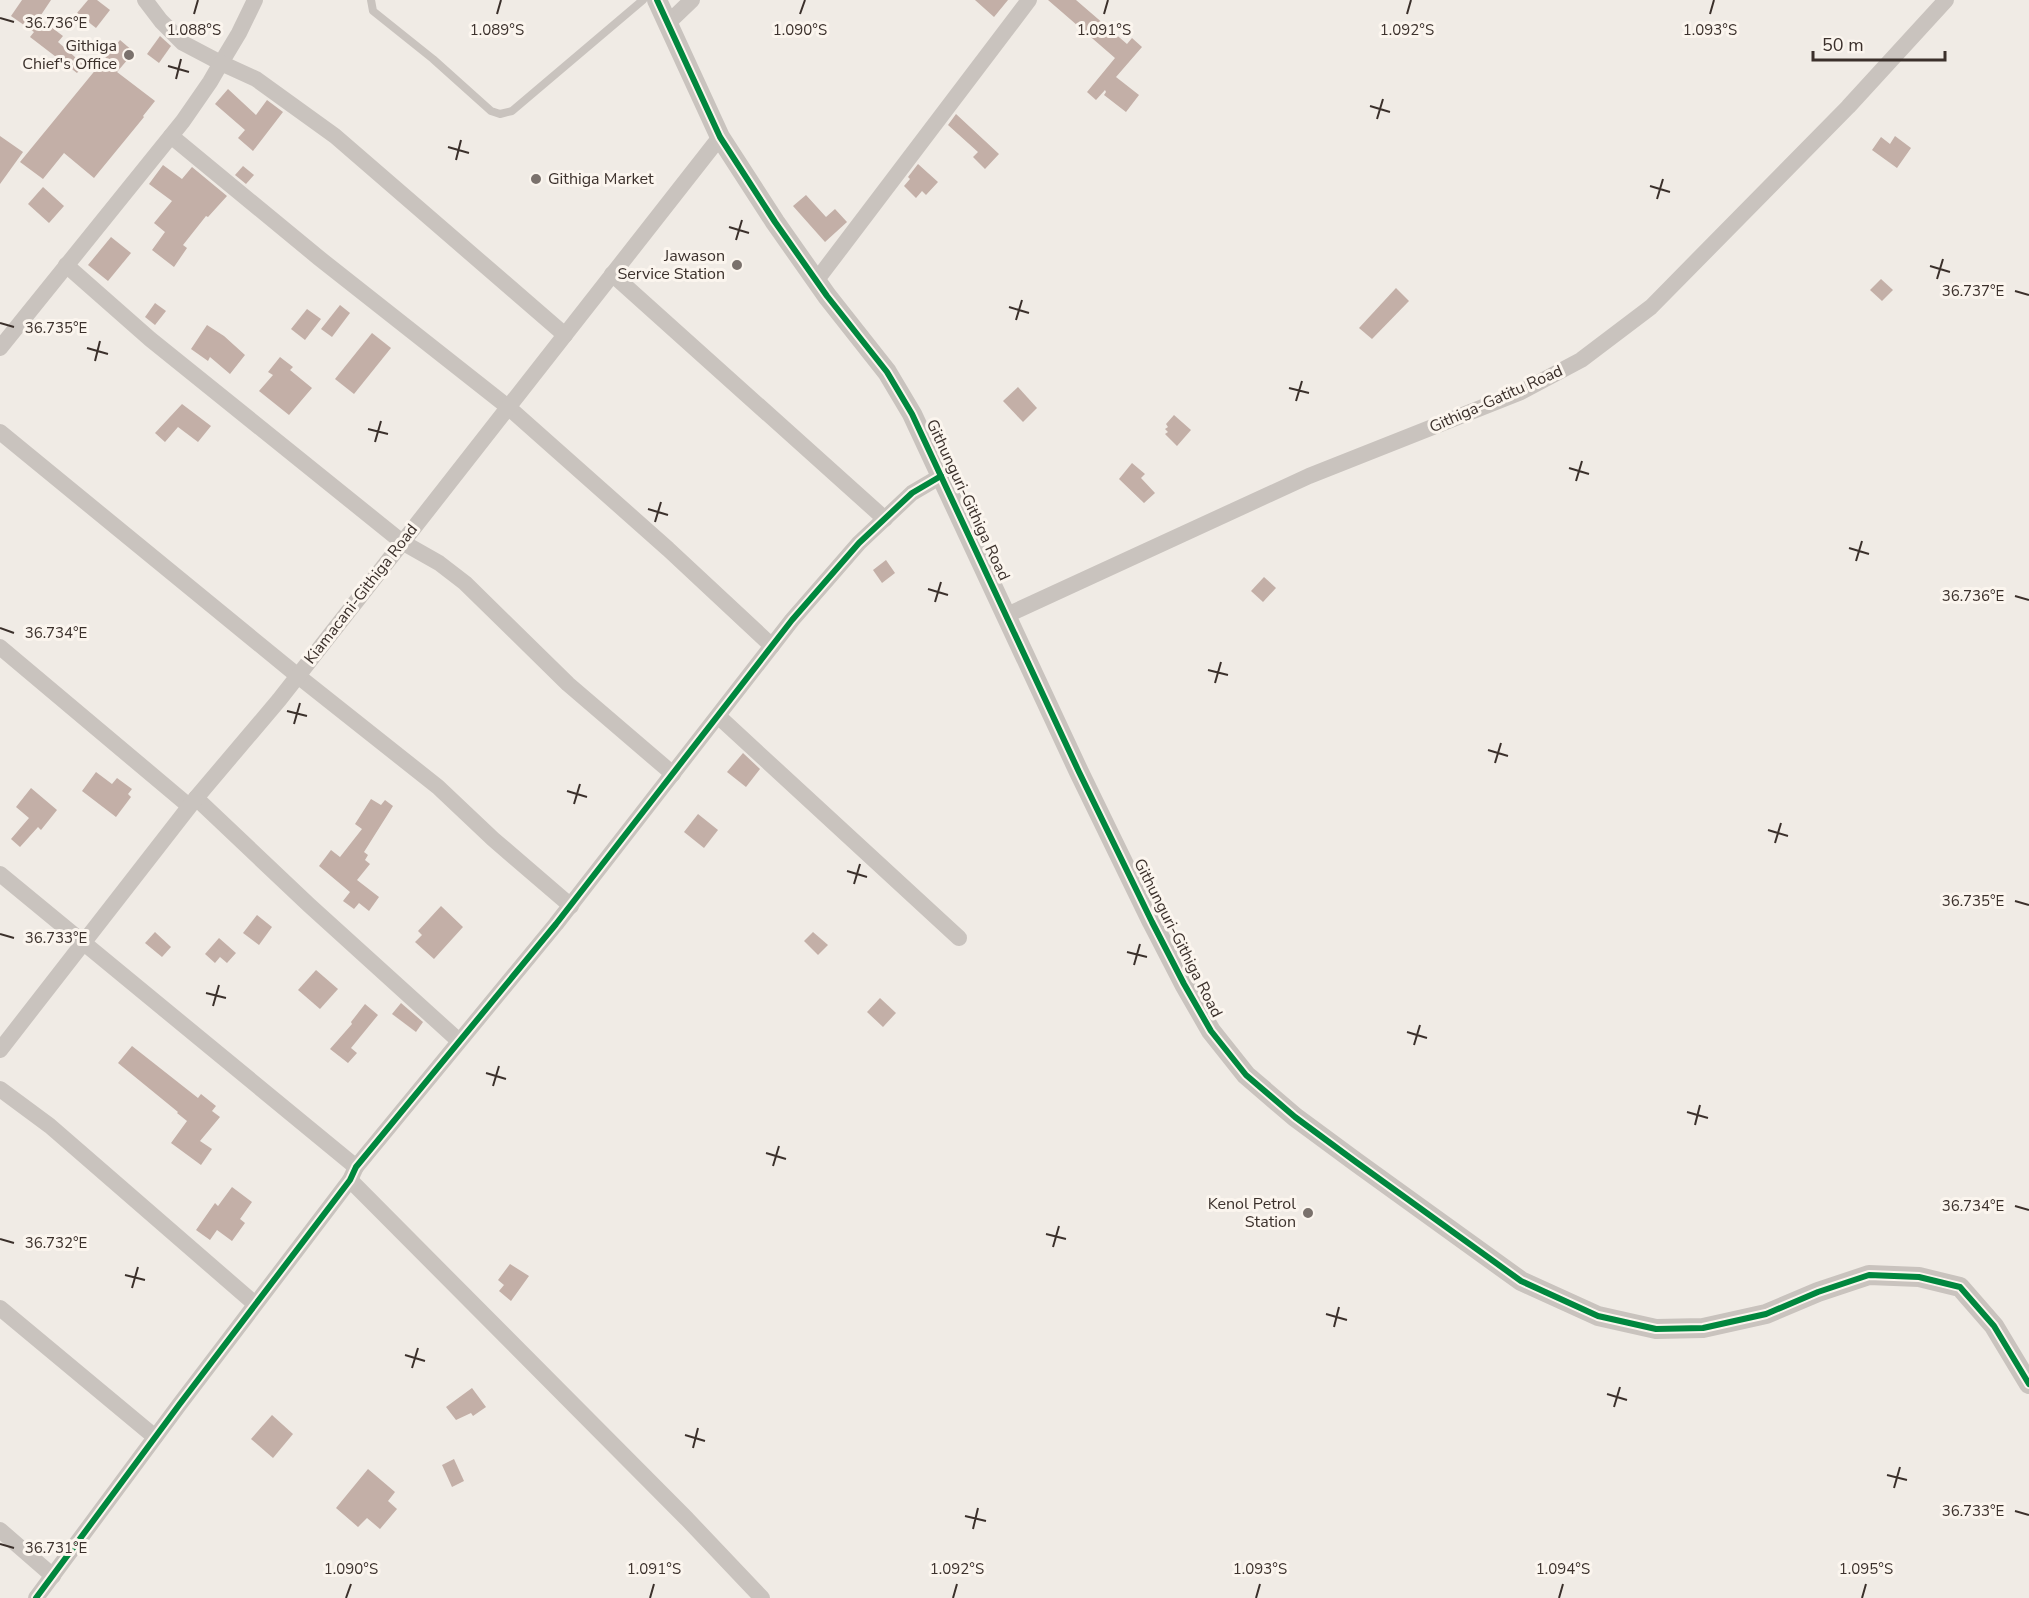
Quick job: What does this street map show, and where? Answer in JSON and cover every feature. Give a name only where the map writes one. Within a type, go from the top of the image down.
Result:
[{"type":"street","points":[[145,0],[161,21],[183,43],[256,79],[335,136],[565,335]]},
{"type":"street","points":[[0,348],[171,136],[210,82],[239,33],[255,0]]},
{"type":"street","name":"Githunguri-Githiga Road","points":[[657,0],[720,137],[816,281],[887,372],[912,414],[1084,783],[1179,974],[1211,1031],[1246,1075],[1295,1117],[1521,1281],[1598,1316],[1656,1329],[1703,1328],[1766,1314],[1818,1292],[1869,1275],[1919,1276],[1960,1287],[1994,1326],[2029,1384]]},
{"type":"street","points":[[668,24],[692,0]]},
{"type":"street","points":[[816,281],[1029,0]]},
{"type":"street","name":"Githiga-Gatitu Road","points":[[1007,615],[1309,476],[1521,392],[1581,360],[1651,307],[1848,107],[1946,0]]},
{"type":"street","points":[[171,136],[319,258],[508,407],[668,549],[772,646]]},
{"type":"street","name":"Kiamacani-Githiga Road","points":[[0,1050],[193,802],[298,676],[720,137]]},
{"type":"street","points":[[66,265],[150,339],[402,542],[439,563],[465,583],[568,684],[673,774]]},
{"type":"street","points":[[612,274],[885,519]]},
{"type":"street","points":[[0,432],[298,676],[438,787],[493,839],[571,906]]},
{"type":"street","points":[[36,1598],[353,1174],[571,906],[792,620],[859,543],[912,493],[941,476]]},
{"type":"street","points":[[0,647],[193,802],[459,1041]]},
{"type":"street","points":[[718,716],[959,938]]},
{"type":"street","points":[[0,874],[84,942],[353,1174],[762,1598]]},
{"type":"street","points":[[0,1089],[50,1126],[255,1304]]},
{"type":"street","points":[[0,1308],[155,1437]]},
{"type":"street","points":[[0,1530],[53,1576]]},
{"type":"lane","points":[[371,0],[373,11],[433,59],[491,111],[500,114],[512,111],[643,0]]},
{"type":"building","points":[[22,0],[51,0],[39,18],[63,36],[58,42],[84,65],[77,73],[30,37],[34,32],[11,16]]},
{"type":"building","points":[[88,0],[97,0],[110,10],[96,28],[77,13]]},
{"type":"building","points":[[975,0],[1008,0],[994,17]]},
{"type":"building","points":[[1048,0],[1076,0],[1127,44],[1132,38],[1142,47],[1116,77],[1139,95],[1126,112],[1104,95],[1105,90],[1096,100],[1087,92],[1115,58]]},
{"type":"building","points":[[160,36],[171,46],[159,63],[147,54]]},
{"type":"building","points":[[120,40],[134,52],[117,72],[155,101],[94,178],[64,153],[43,179],[20,162]]},
{"type":"building","points":[[228,89],[256,115],[267,100],[283,112],[253,151],[238,138],[245,130],[215,104]]},
{"type":"building","points":[[956,114],[999,154],[985,169],[973,157],[978,152],[948,125]]},
{"type":"building","points":[[0,136],[23,152],[0,184]]},
{"type":"building","points":[[1895,136],[1911,148],[1897,168],[1872,150],[1881,137],[1890,144]]},
{"type":"building","points":[[918,164],[938,182],[926,195],[922,191],[916,198],[904,186]]},
{"type":"building","points":[[163,165],[182,179],[192,167],[227,196],[208,217],[206,216],[183,245],[187,248],[174,267],[152,250],[165,232],[154,223],[172,201],[149,184]]},
{"type":"building","points":[[243,166],[254,175],[246,184],[235,175]]},
{"type":"building","points":[[43,187],[64,206],[49,223],[28,204]]},
{"type":"building","points":[[806,195],[826,217],[835,209],[847,222],[825,242],[793,206]]},
{"type":"building","points":[[111,237],[131,253],[108,281],[88,265]]},
{"type":"building","points":[[1881,279],[1893,290],[1882,301],[1870,290]]},
{"type":"building","points":[[1396,288],[1409,301],[1372,339],[1359,328]]},
{"type":"building","points":[[155,303],[166,311],[155,325],[145,317]]},
{"type":"building","points":[[340,305],[350,313],[332,337],[321,329]]},
{"type":"building","points":[[307,309],[321,319],[305,340],[291,329]]},
{"type":"building","points":[[207,325],[224,336],[245,355],[230,374],[210,357],[208,361],[191,349]]},
{"type":"building","points":[[372,333],[391,348],[354,394],[335,379]]},
{"type":"building","points":[[280,357],[293,367],[290,370],[312,388],[289,415],[259,391],[273,375],[268,372]]},
{"type":"building","points":[[1018,387],[1037,408],[1023,422],[1003,401]]},
{"type":"building","points":[[182,404],[211,426],[198,442],[178,427],[165,442],[155,433]]},
{"type":"building","points":[[1174,415],[1191,430],[1177,446],[1165,434],[1168,432],[1165,429],[1168,427],[1166,424]]},
{"type":"building","points":[[1132,463],[1145,474],[1141,478],[1155,493],[1144,503],[1119,479]]},
{"type":"building","points":[[886,560],[895,573],[882,583],[873,570]]},
{"type":"building","points":[[1264,577],[1276,588],[1263,602],[1251,591]]},
{"type":"building","points":[[743,753],[760,769],[746,787],[727,772]]},
{"type":"building","points":[[96,772],[112,784],[117,778],[132,789],[128,794],[131,797],[116,817],[82,791]]},
{"type":"building","points":[[31,788],[57,810],[41,830],[38,827],[20,847],[11,839],[29,818],[16,807]]},
{"type":"building","points":[[371,799],[381,805],[385,800],[393,806],[364,852],[368,855],[365,860],[370,864],[357,880],[379,897],[369,911],[359,903],[354,909],[343,901],[350,892],[319,866],[331,850],[340,857],[362,829],[355,824]]},
{"type":"building","points":[[698,814],[718,830],[704,848],[684,832]]},
{"type":"building","points":[[441,906],[463,927],[434,959],[415,942],[422,935],[418,931]]},
{"type":"building","points":[[257,915],[272,927],[259,945],[243,933]]},
{"type":"building","points":[[155,932],[171,947],[162,957],[145,943]]},
{"type":"building","points":[[813,932],[828,945],[818,955],[804,941]]},
{"type":"building","points":[[219,938],[236,953],[227,963],[220,957],[215,963],[205,954]]},
{"type":"building","points":[[316,970],[338,989],[320,1009],[298,990]]},
{"type":"building","points":[[880,998],[896,1013],[883,1027],[867,1012]]},
{"type":"building","points":[[401,1003],[423,1022],[416,1032],[392,1014]]},
{"type":"building","points":[[365,1004],[378,1015],[351,1048],[357,1053],[348,1063],[330,1049],[352,1024],[351,1022]]},
{"type":"building","points":[[132,1046],[198,1098],[201,1094],[216,1106],[212,1111],[220,1117],[200,1141],[212,1149],[201,1165],[171,1143],[187,1121],[118,1063]]},
{"type":"building","points":[[232,1187],[252,1202],[240,1219],[245,1223],[232,1241],[217,1230],[210,1240],[196,1230],[215,1203],[218,1206]]},
{"type":"building","points":[[510,1264],[529,1276],[511,1301],[499,1291],[504,1285],[498,1280]]},
{"type":"building","points":[[472,1388],[486,1407],[473,1416],[471,1413],[456,1420],[446,1407]]},
{"type":"building","points":[[272,1415],[293,1434],[273,1458],[251,1439]]},
{"type":"building","points":[[454,1459],[464,1481],[452,1487],[442,1465]]},
{"type":"building","points":[[368,1469],[395,1492],[388,1501],[397,1509],[380,1529],[367,1518],[358,1527],[336,1508]]},
{"type":"cycle path","points":[[657,0],[720,137],[775,222],[827,296],[887,372],[912,414],[1079,772],[1152,922],[1211,1031],[1246,1075],[1295,1117],[1521,1281],[1598,1316],[1656,1329],[1703,1328],[1766,1314],[1818,1292],[1869,1275],[1919,1277],[1960,1287],[1994,1326],[2029,1384]]},
{"type":"cycle path","points":[[36,1598],[350,1180],[356,1167],[556,924],[792,620],[859,543],[912,493],[941,476]]},
{"type":"place","name":"Githiga Chief's Office","points":[[129,55]]},
{"type":"place","name":"Githiga Market","points":[[536,179]]},
{"type":"place","name":"Jawason Service Station","points":[[737,265]]},
{"type":"place","name":"Kenol Petrol Station","points":[[1308,1213]]}]
